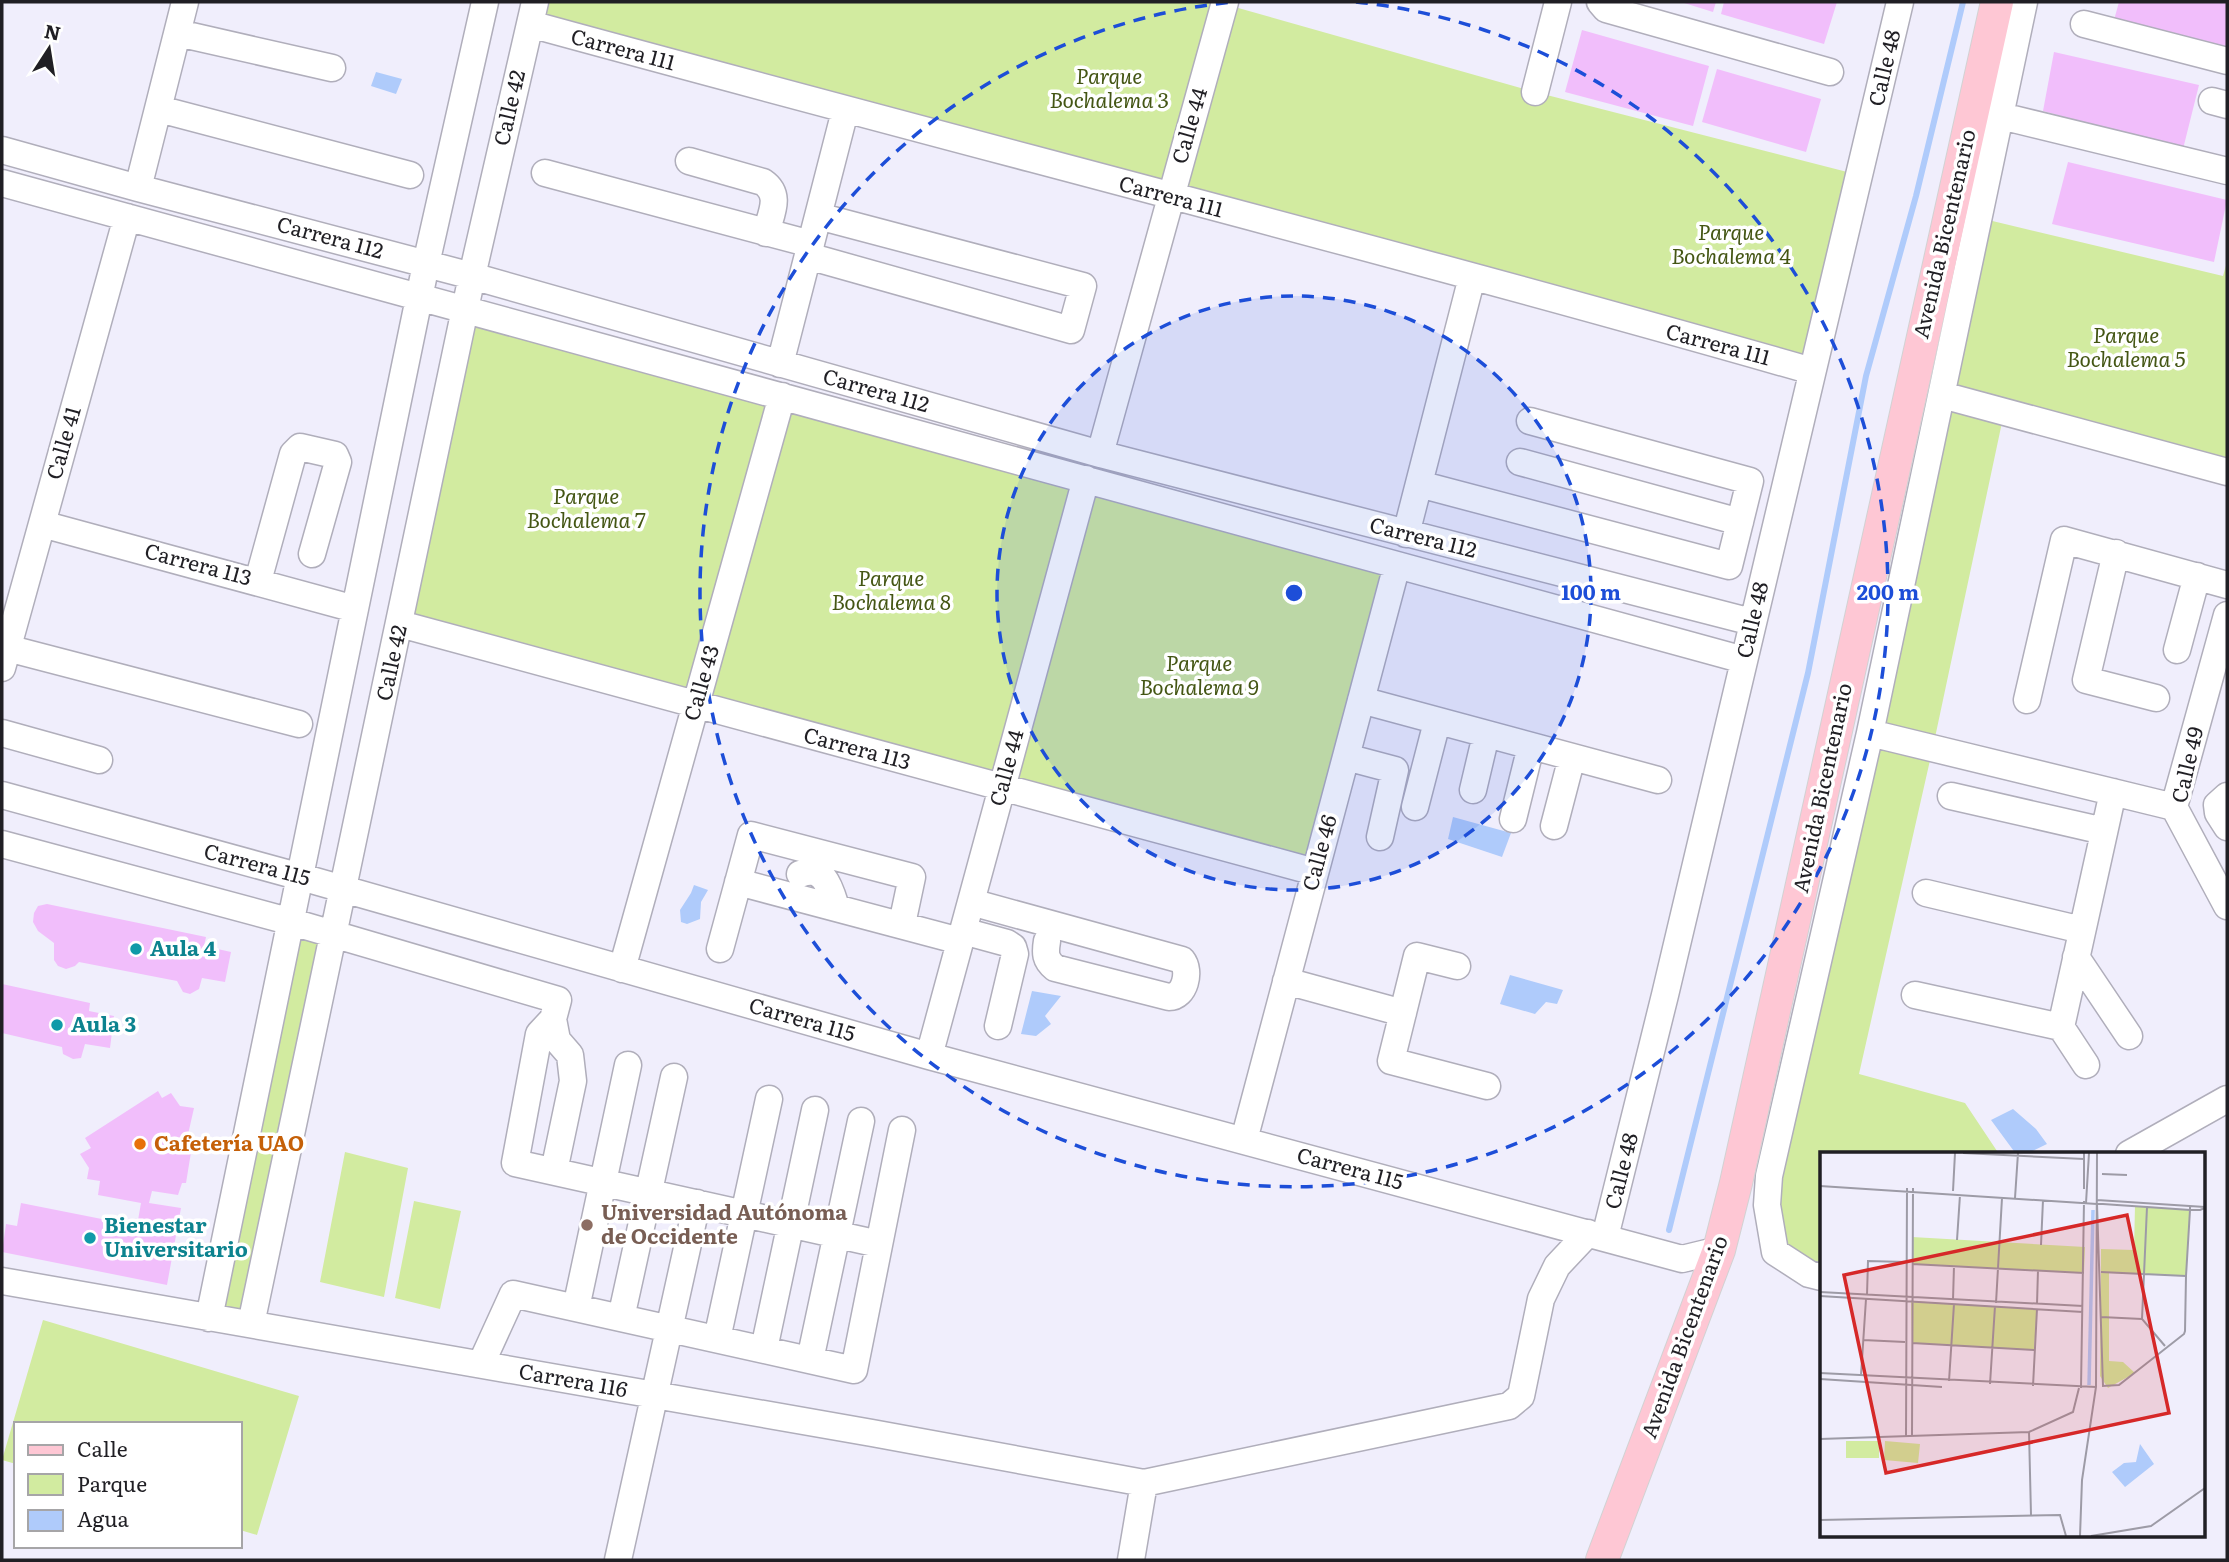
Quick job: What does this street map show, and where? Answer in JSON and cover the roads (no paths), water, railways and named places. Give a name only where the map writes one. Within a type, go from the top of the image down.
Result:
[{"type":"main road","name":"Avenida Bicentenario","points":[[1602,1560],[1719,1250],[1736,1183],[1997,2]]},
{"type":"street","points":[[138,188],[186,2]]},
{"type":"street","name":"Calle 44","points":[[1100,454],[1225,2]]},
{"type":"street","points":[[1535,92],[1558,2]]},
{"type":"street","points":[[1600,2],[1606,9],[1830,72]]},
{"type":"street","name":"Calle 48","points":[[1597,1235],[1744,660],[1900,2]]},
{"type":"street","points":[[1820,1277],[1809,1274],[1775,1252],[1767,1205],[1769,1176],[1870,733],[2020,32],[2024,2]]},
{"type":"street","points":[[2020,32],[2036,2]]},
{"type":"street","points":[[209,1318],[481,3]]},
{"type":"street","name":"Carrera 111","points":[[532,13],[845,111],[1472,277],[1812,371]]},
{"type":"street","name":"Calle 42","points":[[251,1324],[472,276],[532,13]]},
{"type":"street","points":[[2084,24],[2227,61]]},
{"type":"street","points":[[178,33],[332,68]]},
{"type":"street","points":[[159,109],[411,175]]},
{"type":"street","points":[[780,364],[845,111]]},
{"type":"street","points":[[2001,116],[2227,171]]},
{"type":"street","name":"Carrera 112","points":[[2,150],[472,276],[1100,454],[1752,622]]},
{"type":"street","points":[[689,161],[763,182],[772,188],[775,197],[766,233]]},
{"type":"street","points":[[545,173],[766,233],[906,284],[1071,330],[1083,286],[818,216]]},
{"type":"street","name":"Carrera 112","points":[[2,183],[1744,660]]},
{"type":"street","name":"Calle 41","points":[[5,658],[127,217]]},
{"type":"street","points":[[906,284],[916,242]]},
{"type":"street","points":[[1406,534],[1472,277]]},
{"type":"street","points":[[1942,395],[2227,472]]},
{"type":"street","name":"Calle 43","points":[[622,969],[782,396]]},
{"type":"street","points":[[1419,484],[1730,566],[1750,481],[1530,421]]},
{"type":"street","points":[[258,581],[293,454],[300,447],[335,455],[338,462],[312,555]]},
{"type":"street","points":[[1520,462],[1740,522]]},
{"type":"street","name":"Calle 44","points":[[929,1056],[1086,479]]},
{"type":"street","name":"Carrera 113","points":[[41,524],[355,608]]},
{"type":"street","points":[[2026,699],[2064,540],[2227,584]]},
{"type":"street","points":[[2116,553],[2086,680],[2156,698]]},
{"type":"street","name":"Calle 46","points":[[1244,1140],[1397,565]]},
{"type":"street","points":[[2177,650],[2197,576]]},
{"type":"street","name":"Calle 49","points":[[2227,615],[2174,807],[2217,862],[2227,905]]},
{"type":"street","name":"Carrera 113","points":[[400,624],[1315,872]]},
{"type":"street","points":[[5,658],[299,724]]},
{"type":"street","points":[[1361,700],[1658,780]]},
{"type":"street","points":[[1415,807],[1437,722]]},
{"type":"street","points":[[2,733],[99,760]]},
{"type":"street","points":[[1870,733],[2174,807]]},
{"type":"street","points":[[1473,790],[1486,734]]},
{"type":"street","points":[[1513,819],[1531,746]]},
{"type":"street","points":[[1346,757],[1395,770],[1380,837]]},
{"type":"street","points":[[1555,826],[1572,757]]},
{"type":"street","points":[[2061,1027],[2112,792]]},
{"type":"street","name":"Carrera 115","points":[[2,795],[344,889],[929,1056],[1682,1259],[1719,1250]]},
{"type":"street","points":[[1951,796],[2104,831]]},
{"type":"street","points":[[2227,796],[2217,805],[2218,813],[2227,827]]},
{"type":"street","points":[[720,948],[751,835],[912,877],[902,924]]},
{"type":"street","points":[[2,844],[334,934],[555,1009]]},
{"type":"street","points":[[800,874],[814,871],[823,876],[828,882],[836,906]]},
{"type":"street","points":[[738,882],[902,924],[1007,943],[1013,947],[1015,954],[998,1026]]},
{"type":"street","points":[[1926,893],[2082,930]]},
{"type":"street","points":[[971,902],[1182,960],[1187,969],[1181,993],[1169,998],[1055,968],[1048,962],[1045,954],[1046,941]]},
{"type":"street","points":[[1457,966],[1417,956],[1391,1061],[1487,1086]]},
{"type":"street","points":[[2076,957],[2129,1036]]},
{"type":"street","points":[[1286,981],[1403,1013]]},
{"type":"street","points":[[1915,995],[2061,1027],[2086,1065]]},
{"type":"street","points":[[555,1009],[539,1034],[515,1163],[879,1244]]},
{"type":"street","points":[[554,1171],[573,1081],[570,1055],[557,1040],[555,1009]]},
{"type":"street","points":[[576,1308],[628,1065]]},
{"type":"street","points":[[621,1318],[674,1077]]},
{"type":"street","points":[[717,1339],[769,1099]]},
{"type":"street","points":[[2133,1152],[2227,1099]]},
{"type":"street","points":[[764,1349],[815,1110]]},
{"type":"street","points":[[810,1360],[861,1121]]},
{"type":"street","points":[[481,1364],[513,1294],[854,1370],[902,1130]]},
{"type":"street","points":[[618,1560],[697,1203]]},
{"type":"street","points":[[1131,1560],[1144,1483],[1509,1406],[1521,1396],[1541,1299],[1558,1266],[1597,1235]]},
{"type":"street","name":"Carrera 116","points":[[2,1281],[1144,1483]]},
{"type":"water","points":[[376,72],[402,79],[396,94],[371,86]]},
{"type":"water","points":[[1453,817],[1511,833],[1502,857],[1448,839]]},
{"type":"water","points":[[694,885],[708,890],[701,902],[700,919],[687,924],[681,922],[680,910]]},
{"type":"water","points":[[1510,975],[1563,990],[1557,1004],[1546,1002],[1535,1014],[1500,1004]]},
{"type":"water","points":[[1032,991],[1061,996],[1045,1016],[1051,1024],[1036,1036],[1021,1034]]},
{"type":"water","points":[[2013,1109],[2036,1129],[2047,1144],[2030,1152],[2015,1152],[1991,1120]]},
{"type":"waterway","points":[[1669,1230],[1808,673],[1866,376],[1916,196],[1963,2]]},
{"type":"place","name":"Aula 4","points":[[136,949]]},
{"type":"place","name":"Aula 3","points":[[57,1025]]},
{"type":"place","name":"Cafetería UAO","points":[[140,1144]]},
{"type":"place","name":"Universidad Autónoma de Occidente","points":[[587,1225]]},
{"type":"place","name":"Bienestar Universitario","points":[[90,1238]]},
{"type":"park label","name":"Parque Bochalema 3","points":[[1109,89]]},
{"type":"park label","name":"Parque Bochalema 4","points":[[1731,245]]},
{"type":"park label","name":"Parque Bochalema 5","points":[[2126,348]]},
{"type":"park label","name":"Parque Bochalema 7","points":[[586,509]]},
{"type":"park label","name":"Parque Bochalema 8","points":[[891,591]]},
{"type":"park label","name":"Parque Bochalema 9","points":[[1199,676]]}]
